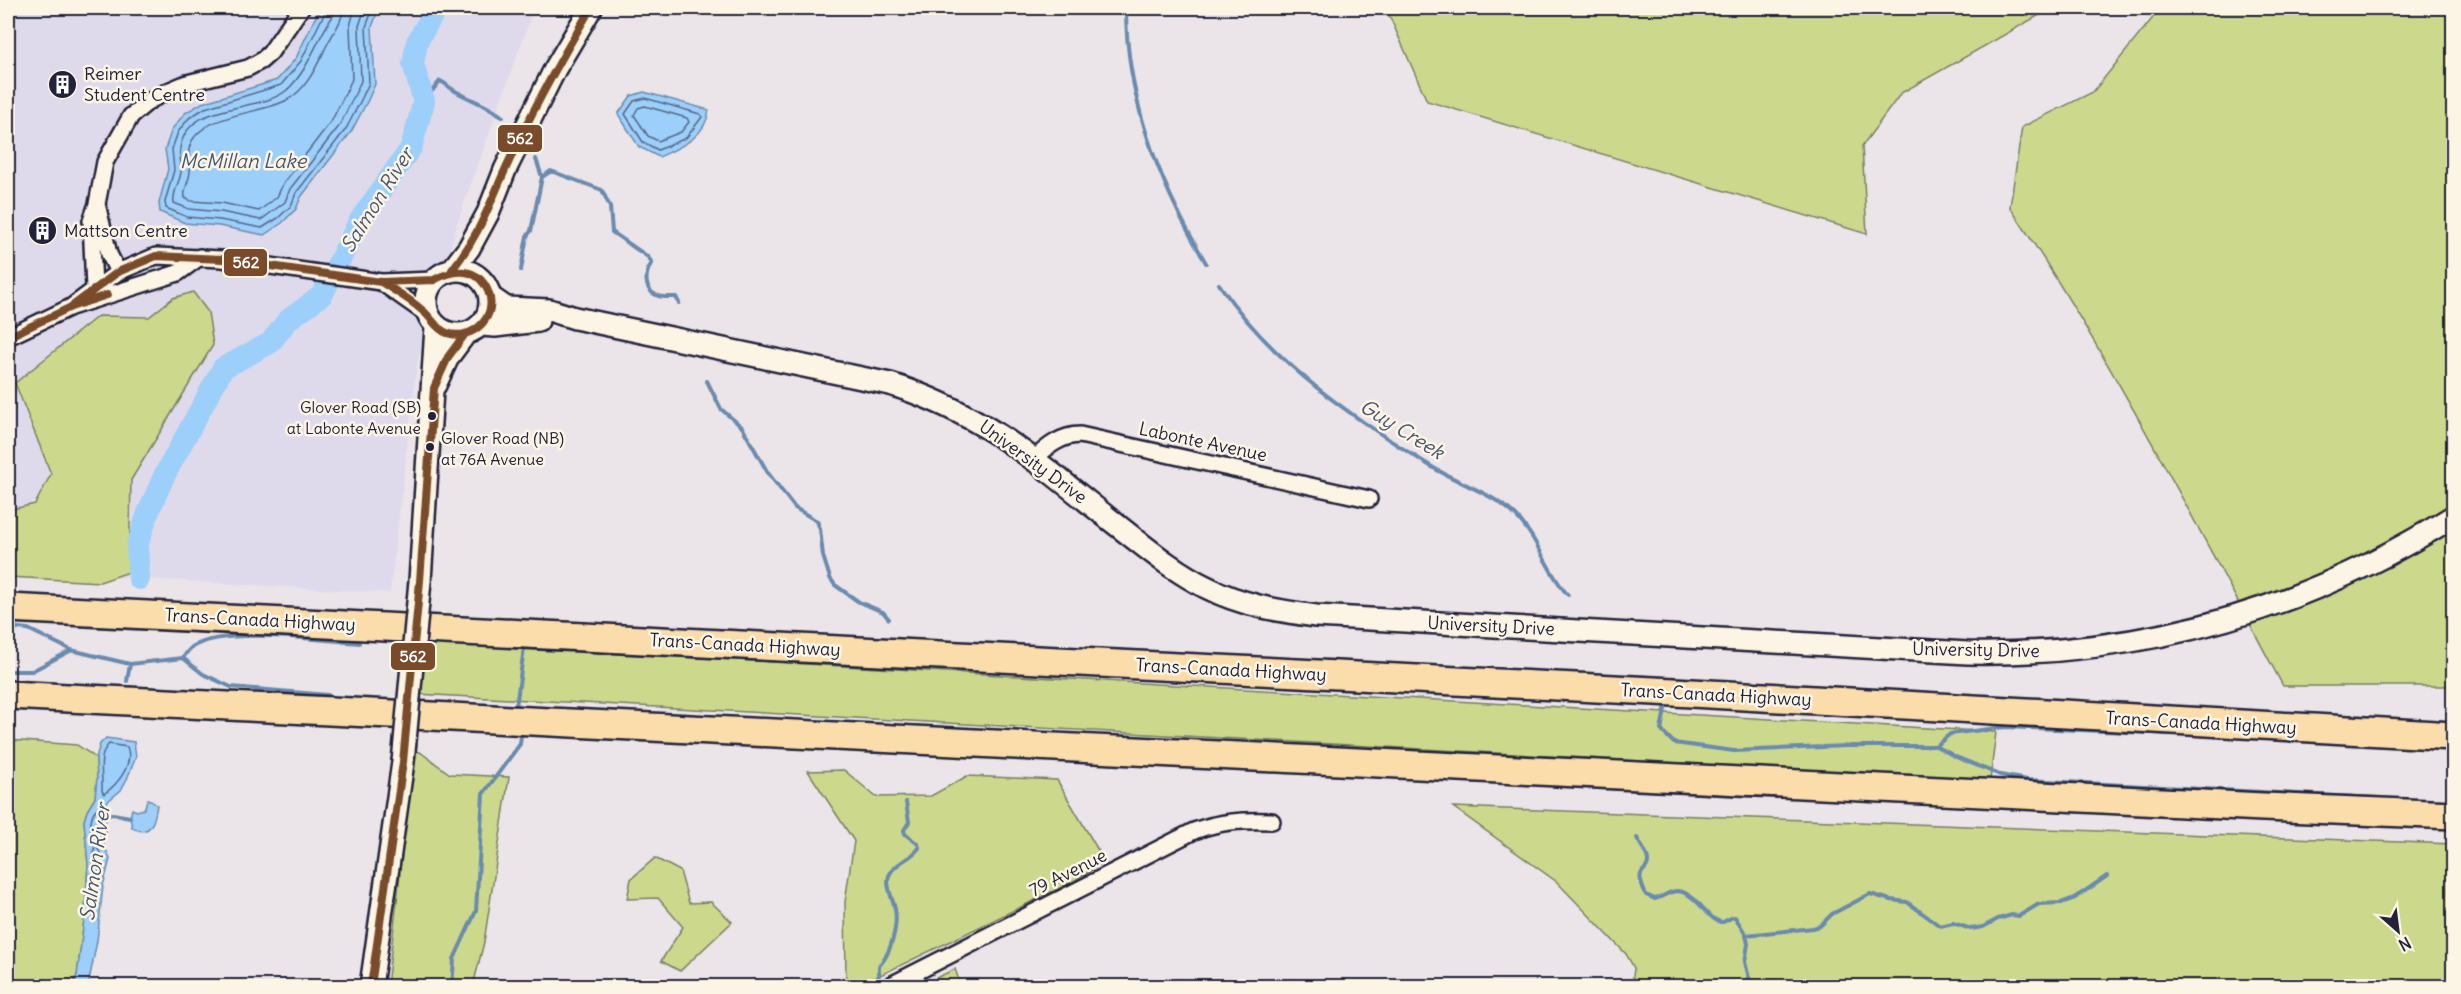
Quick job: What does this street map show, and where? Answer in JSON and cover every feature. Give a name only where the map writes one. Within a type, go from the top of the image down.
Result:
[{"type":"highway","name":"Trans-Canada Highway","points":[[8,608],[1663,692],[2454,736]]},
{"type":"highway","points":[[8,695],[2286,809],[2454,815]]},
{"type":"street","points":[[94,288],[91,221],[97,204],[105,162],[131,116],[149,101],[168,91],[187,83],[248,68],[261,61],[270,53],[301,8]]},
{"type":"street","points":[[371,987],[403,762],[420,581],[434,388],[432,321],[426,296],[469,248],[488,213],[504,170],[555,69],[591,8]]},
{"type":"street","points":[[97,204],[109,254],[118,272]]},
{"type":"street","points":[[434,388],[448,357],[490,307],[486,288],[488,213]]},
{"type":"street","points":[[71,306],[118,272],[156,256],[200,257],[379,282],[468,271],[486,288]]},
{"type":"street","points":[[8,337],[71,306],[178,273],[200,257]]},
{"type":"street","points":[[379,282],[445,332],[473,330]]},
{"type":"street","name":"University Drive","points":[[486,288],[512,309],[549,310],[575,318],[890,384],[940,401],[999,434],[1187,577],[1230,598],[1257,606],[1316,616],[1968,653],[2025,653],[2084,648],[2181,632],[2271,607],[2355,572],[2391,554],[2454,516]]},
{"type":"street","name":"University Drive","points":[[473,330],[575,318]]},
{"type":"street","name":"Labonte Avenue","points":[[1034,459],[1060,439],[1070,435],[1080,435],[1369,499]]},
{"type":"street","name":"79 Avenue","points":[[889,987],[1194,831],[1237,819],[1272,821]]},
{"type":"shaded area","points":[[8,8],[534,8],[458,221],[417,363],[390,593],[8,571]]},
{"type":"green space","points":[[1386,8],[2052,8],[1901,93],[1862,146],[1867,234],[1427,101]]},
{"type":"green space","points":[[2153,8],[2453,8],[2453,686],[2283,686],[2118,383],[2010,207],[2022,127],[2093,92],[2156,14]]},
{"type":"green space","points":[[193,292],[208,312],[213,345],[131,480],[129,572],[100,582],[8,577],[8,510],[35,504],[51,474],[15,383],[98,316],[149,317],[173,298]]},
{"type":"green space","points":[[423,642],[1996,732],[1990,780],[417,694]]},
{"type":"green space","points":[[8,740],[77,745],[96,758],[95,798],[84,821],[88,864],[85,912],[77,976],[71,986],[8,986]]},
{"type":"green space","points":[[403,749],[420,752],[450,774],[509,777],[484,942],[473,986],[387,986],[400,875],[396,843]]},
{"type":"green space","points":[[844,770],[876,797],[931,796],[967,776],[1057,780],[1105,862],[1072,882],[860,985],[846,977],[845,902],[854,841],[808,771]]},
{"type":"green space","points":[[1453,807],[2453,844],[2453,986],[1632,986],[1634,968],[1626,954],[1557,882]]},
{"type":"green space","points":[[655,858],[680,871],[689,903],[711,902],[732,922],[680,971],[661,961],[683,927],[658,898],[627,899],[631,879]]},
{"type":"green space","points":[[955,969],[961,986],[919,986]]},
{"type":"water","name":"McMillan Lake","points":[[322,8],[379,8],[372,27],[375,84],[351,132],[301,197],[296,209],[282,223],[264,235],[219,226],[185,223],[160,212],[159,203],[168,169],[165,149],[172,129],[185,113],[202,103],[277,80],[296,58]]},
{"type":"water","points":[[644,92],[709,110],[703,127],[691,140],[659,157],[639,147],[618,114],[631,96]]},
{"type":"water","points":[[106,738],[134,742],[136,757],[121,790],[107,802],[104,845],[110,859],[103,886],[97,941],[88,986],[71,986],[77,976],[85,912],[88,864],[84,821],[95,798],[96,758],[100,744]]},
{"type":"water","points":[[148,799],[157,805],[155,816],[148,829],[138,830],[132,827],[130,817],[132,809],[137,811],[144,809]]},
{"type":"waterway","name":"Salmon River","points":[[139,579],[137,546],[148,513],[164,476],[223,368],[270,343],[288,320],[322,295],[360,220],[411,148],[424,101],[413,64],[417,42],[439,8]]},
{"type":"waterway","name":"Guy Creek","points":[[1126,8],[1132,75],[1149,140],[1174,203],[1206,263]]},
{"type":"waterway","points":[[424,101],[440,81],[503,117]]},
{"type":"waterway","points":[[536,159],[542,177],[551,171],[602,190],[610,207],[612,232],[648,257],[652,263],[647,275],[649,289],[658,296],[676,297],[679,303]]},
{"type":"waterway","points":[[521,270],[542,177]]},
{"type":"waterway","name":"Guy Creek","points":[[1219,284],[1240,313],[1264,339],[1316,387],[1402,448],[1442,473],[1497,501],[1515,515],[1530,534],[1560,586],[1568,595]]},
{"type":"waterway","points":[[707,381],[721,409],[742,427],[768,473],[795,508],[817,521],[823,556],[830,578],[835,585],[859,602],[883,612],[889,619]]},
{"type":"waterway","points":[[8,627],[28,629],[71,650],[130,664],[183,658],[192,647],[226,637],[297,637],[359,643]]},
{"type":"waterway","points":[[516,707],[524,648]]},
{"type":"waterway","points":[[8,671],[32,671],[70,651]]},
{"type":"waterway","points":[[183,658],[203,674],[231,687],[328,695]]},
{"type":"waterway","points":[[127,681],[130,664]]},
{"type":"waterway","points":[[1665,709],[1661,730],[1674,743],[1734,751],[1847,746],[1936,746],[2000,775],[2027,780],[2378,798]]},
{"type":"waterway","points":[[1936,746],[1950,734],[2005,727],[2224,736]]},
{"type":"waterway","points":[[452,986],[454,959],[476,911],[483,794],[520,744],[521,735]]},
{"type":"waterway","points":[[879,976],[879,966],[890,947],[895,924],[895,909],[888,885],[889,875],[896,866],[919,848],[918,844],[905,834],[904,830],[909,822],[906,802]]},
{"type":"waterway","points":[[104,815],[130,817]]},
{"type":"waterway","name":"Guy Creek","points":[[1637,838],[1648,860],[1648,865],[1641,875],[1646,895],[1655,899],[1677,891],[1691,897],[1718,921],[1723,922],[1735,917],[1746,935],[1748,944],[1745,962],[1751,986]]},
{"type":"waterway","points":[[1746,935],[1820,926],[1832,914],[1870,894],[1907,902],[1940,926],[1953,923],[1971,929],[1983,927],[2012,915],[2019,916],[2039,904],[2061,903],[2075,898],[2107,876]]},
{"type":"transit line","name":"562","points":[[452,270],[476,233],[535,108],[591,8]]},
{"type":"transit line","name":"562","points":[[71,307],[118,272],[156,256],[222,259],[381,282],[434,280]]},
{"type":"transit line","name":"562","points":[[381,282],[413,303],[447,333],[466,334],[481,325],[490,309],[490,300],[488,291],[478,277],[457,272],[434,280]]},
{"type":"transit line","name":"562","points":[[8,337],[71,307],[107,295]]},
{"type":"transit line","name":"562","points":[[371,986],[403,762],[420,581],[434,388],[448,357],[465,334]]},
{"type":"place","name":"Reimer Student Centre","points":[[63,84]]},
{"type":"place","name":"Mattson Centre","points":[[43,231]]},
{"type":"place","name":"Glover Road (SB) at Labonte Avenue","points":[[432,416]]},
{"type":"place","name":"Glover Road (NB) at 76A Avenue","points":[[430,447]]}]
